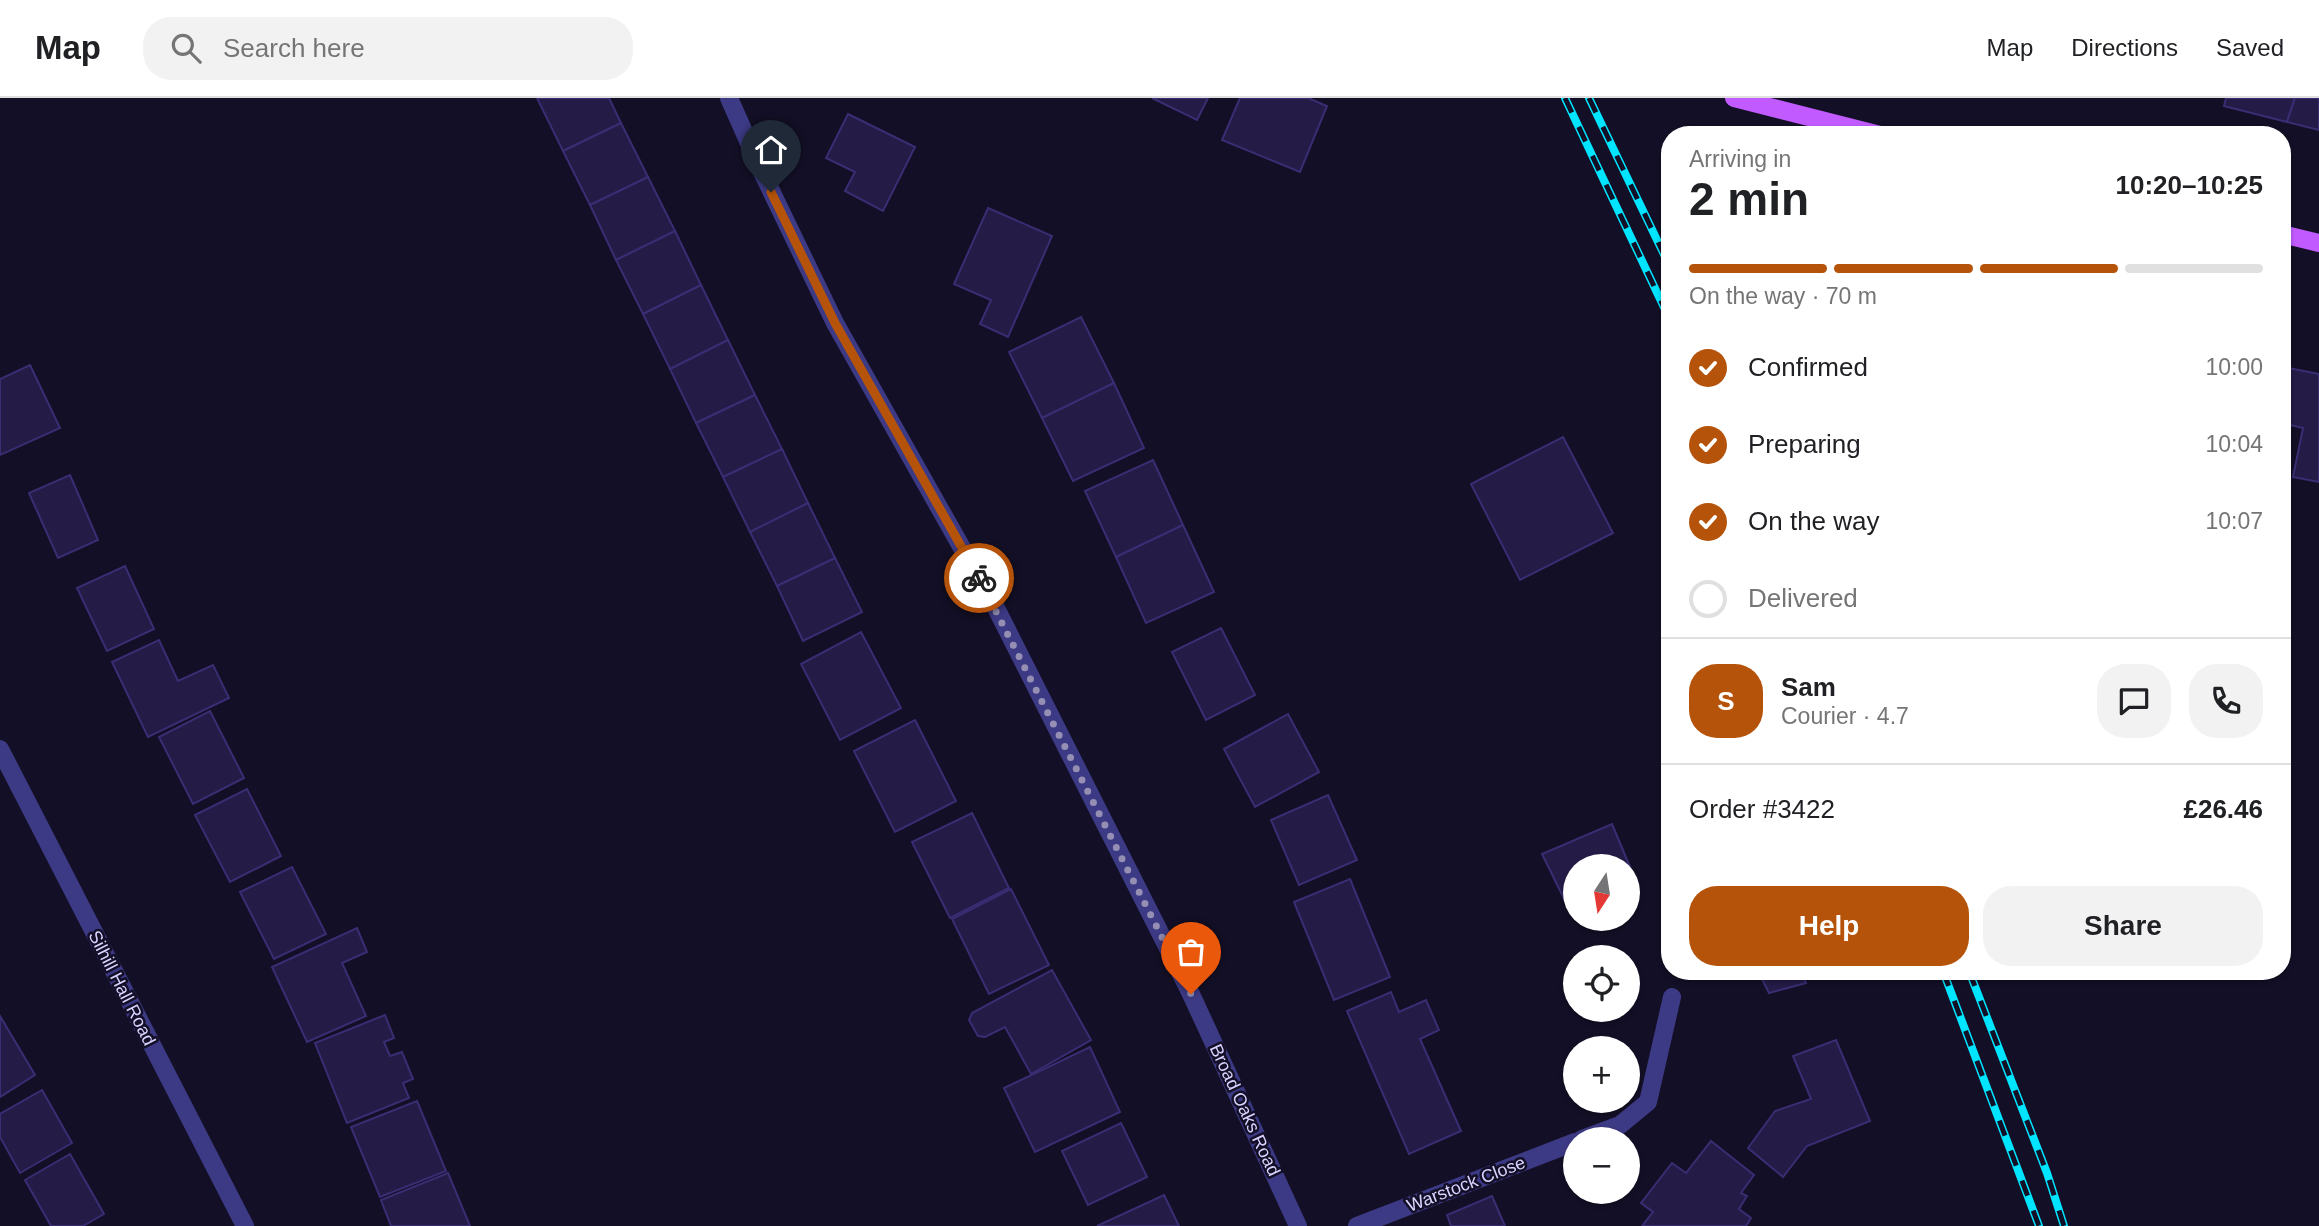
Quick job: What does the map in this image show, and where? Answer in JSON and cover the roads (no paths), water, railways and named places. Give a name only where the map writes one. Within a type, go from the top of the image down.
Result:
[{"type":"main road","points":[[1734,98],[1844,126]]},
{"type":"main road","points":[[2291,236],[2319,243]]},
{"type":"street","name":"Broad Oaks Road","points":[[729,98],[835,323],[997,610],[1179,969],[1298,1226]]},
{"type":"street","name":"Silhill Hall Road","points":[[0,749],[245,1226]]},
{"type":"street","points":[[1614,1127],[1648,1102],[1672,998]]},
{"type":"street","name":"Warstock Close","points":[[1357,1226],[1563,1147]]},
{"type":"railway","points":[[1565,98],[1661,301]]},
{"type":"railway","points":[[1589,98],[1661,248]]},
{"type":"railway","points":[[1946,980],[2039,1226]]},
{"type":"railway","points":[[1972,980],[2047,1173],[2064,1226]]}]
